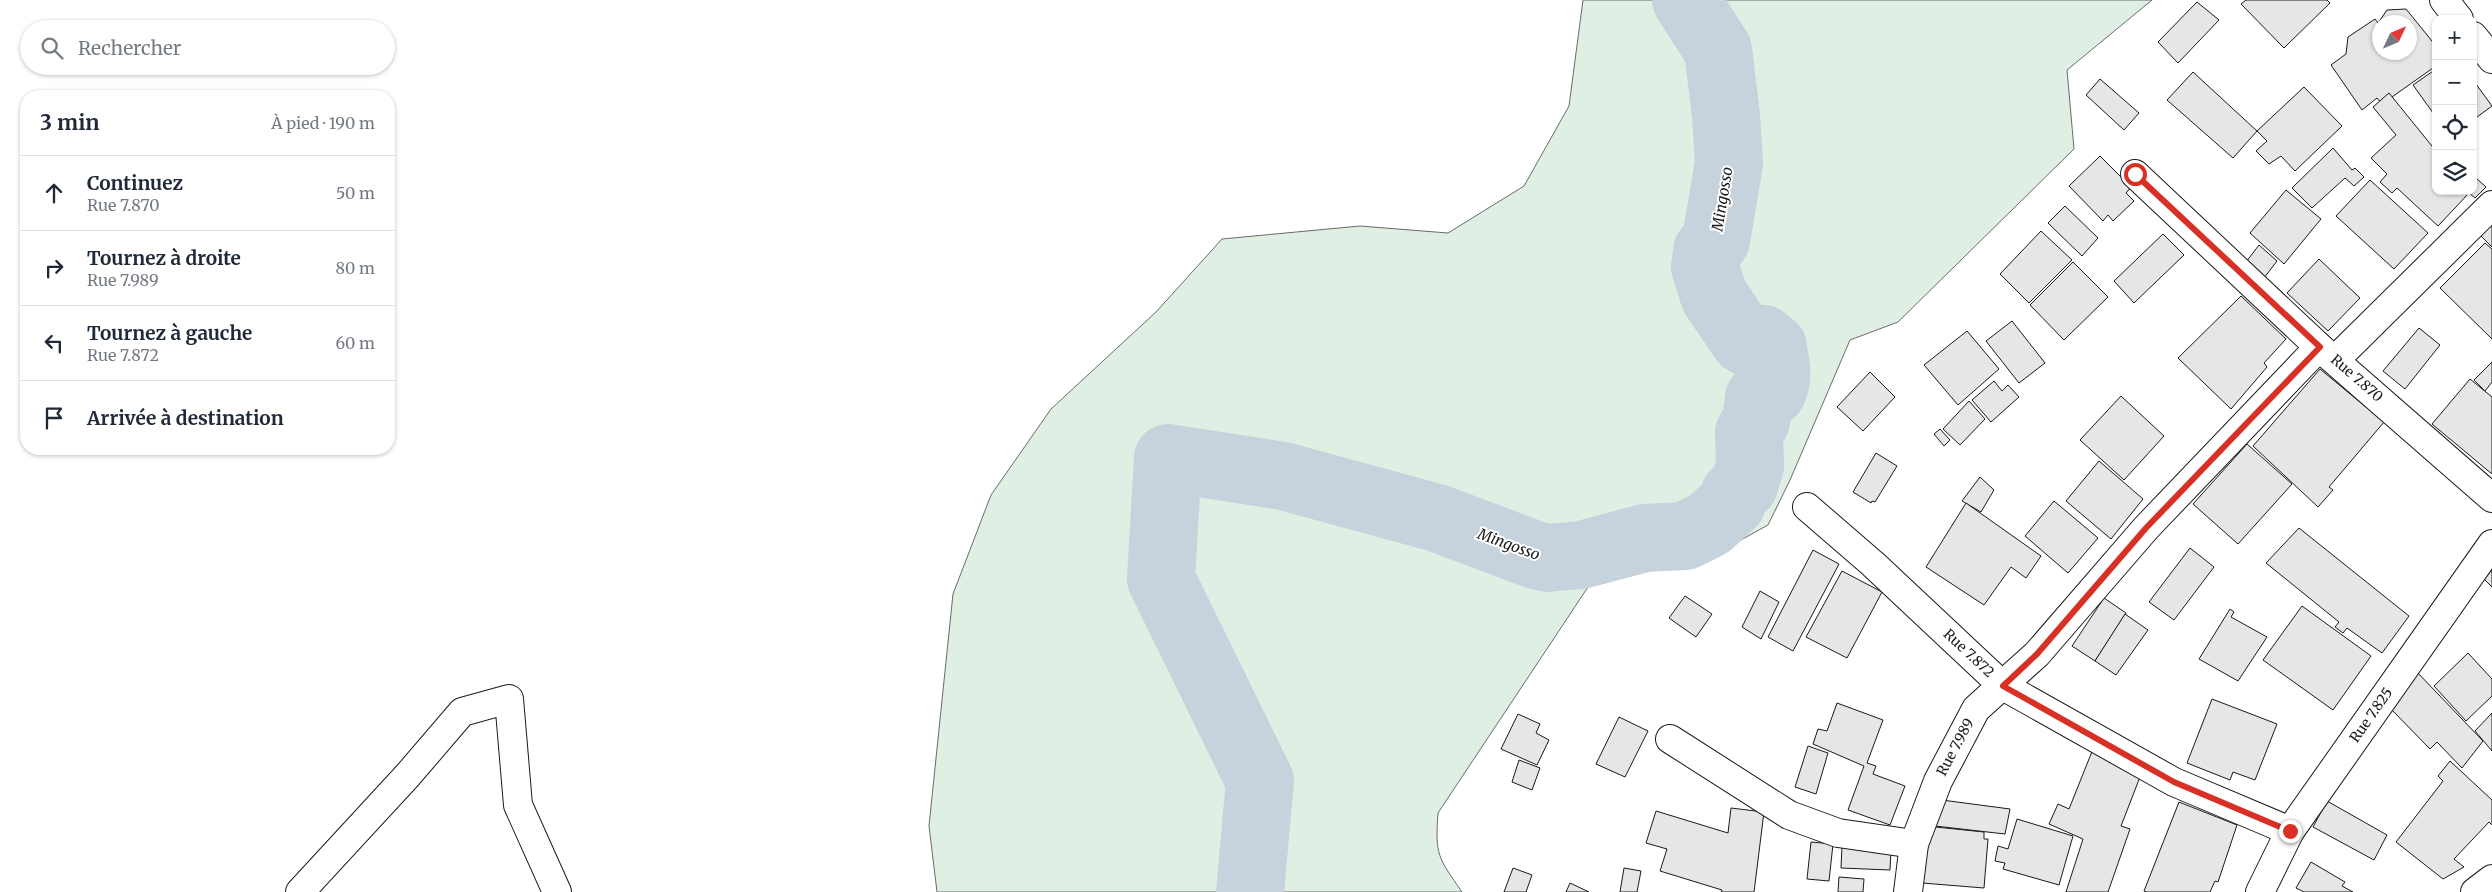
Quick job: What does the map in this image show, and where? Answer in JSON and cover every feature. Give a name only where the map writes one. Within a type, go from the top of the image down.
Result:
[{"type":"street","points":[[2444,0],[2456,15]]},
{"type":"street","points":[[2477,41],[2492,58]]},
{"type":"street","name":"Rue 7.870","points":[[2135,174],[2328,353],[2492,498]]},
{"type":"street","name":"Rue 7.989","points":[[1908,892],[1914,844],[1938,781],[1976,709],[2037,654],[2146,528],[2328,353],[2492,205]]},
{"type":"street","name":"Rue 7.872","points":[[1807,507],[1873,564],[2003,686],[2174,782],[2290,831]]},
{"type":"street","name":"Rue 7.825","points":[[2260,892],[2290,831],[2492,544]]},
{"type":"street","points":[[300,892],[408,776],[462,712],[509,699],[518,805],[557,892]]},
{"type":"street","points":[[1670,739],[1789,815],[1838,833],[1914,844]]},
{"type":"street","points":[[2475,892],[2492,879]]},
{"type":"green space","points":[[1583,0],[2152,0],[2067,70],[2074,149],[1898,322],[1850,340],[1790,480],[1768,525],[1694,566],[1623,559],[1594,578],[1438,813],[1437,839],[1440,856],[1462,892],[937,892],[929,826],[953,594],[991,495],[1051,409],[1156,312],[1222,239],[1360,226],[1448,233],[1524,186],[1569,106]]},
{"type":"building","points":[[2246,0],[2327,0],[2330,3],[2284,48],[2241,4]]},
{"type":"building","points":[[2197,2],[2219,20],[2178,63],[2158,42]]},
{"type":"building","points":[[2406,9],[2411,15],[2384,15],[2387,10]]},
{"type":"building","points":[[2372,21],[2372,60],[2417,60],[2417,23],[2432,41],[2432,69],[2382,104],[2377,98],[2362,110],[2331,65],[2346,54],[2348,37]]},
{"type":"building","points":[[2193,72],[2257,131],[2233,158],[2167,100]]},
{"type":"building","points":[[2432,72],[2432,111],[2413,85]]},
{"type":"building","points":[[2100,79],[2139,113],[2124,130],[2086,95]]},
{"type":"building","points":[[2477,85],[2492,106],[2477,117]]},
{"type":"building","points":[[2304,87],[2342,126],[2295,171],[2281,156],[2269,164],[2256,151],[2267,141],[2257,131]]},
{"type":"building","points":[[2389,93],[2432,146],[2432,195],[2467,195],[2438,226],[2397,188],[2392,193],[2380,182],[2387,174],[2371,158],[2396,135],[2373,107]]},
{"type":"building","points":[[2333,148],[2352,170],[2355,168],[2364,177],[2354,186],[2345,178],[2312,208],[2292,188]]},
{"type":"building","points":[[2100,156],[2131,187],[2126,193],[2134,201],[2113,221],[2108,215],[2103,221],[2069,186]]},
{"type":"building","points":[[2477,179],[2486,187],[2475,198],[2471,195],[2477,195]]},
{"type":"building","points":[[2370,180],[2428,233],[2394,269],[2336,216]]},
{"type":"building","points":[[2286,190],[2321,219],[2284,264],[2250,233]]},
{"type":"building","points":[[2065,206],[2098,238],[2082,256],[2048,223]]},
{"type":"building","points":[[2489,221],[2492,225],[2492,247],[2477,232]]},
{"type":"building","points":[[2041,231],[2072,260],[2029,303],[2000,274]]},
{"type":"building","points":[[2163,234],[2184,255],[2134,303],[2114,281]]},
{"type":"building","points":[[2485,243],[2492,249],[2492,339],[2440,288]]},
{"type":"building","points":[[2259,245],[2277,261],[2264,278],[2246,262]]},
{"type":"building","points":[[2319,259],[2360,298],[2328,331],[2287,293]]},
{"type":"building","points":[[2073,262],[2108,297],[2064,340],[2030,305]]},
{"type":"building","points":[[2241,296],[2286,339],[2264,363],[2267,367],[2231,409],[2178,358]]},
{"type":"building","points":[[2012,321],[2045,363],[2019,383],[1986,341]]},
{"type":"building","points":[[2419,328],[2440,345],[2405,389],[2383,371]]},
{"type":"building","points":[[1967,331],[1999,369],[1958,405],[1924,365]]},
{"type":"building","points":[[2492,362],[2492,382],[2485,391],[2474,380]]},
{"type":"building","points":[[2320,369],[2384,422],[2329,487],[2333,490],[2318,507],[2253,446]]},
{"type":"building","points":[[1870,372],[1895,397],[1863,431],[1837,407]]},
{"type":"building","points":[[2470,379],[2492,397],[2492,474],[2432,424]]},
{"type":"building","points":[[1994,381],[2002,391],[2008,385],[2019,397],[1991,422],[1972,400]]},
{"type":"building","points":[[2121,396],[2164,436],[2124,480],[2080,440]]},
{"type":"building","points":[[1969,401],[1985,419],[1960,445],[1943,429]]},
{"type":"building","points":[[1940,429],[1950,440],[1944,446],[1934,434]]},
{"type":"building","points":[[2247,444],[2292,484],[2238,544],[2193,504]]},
{"type":"building","points":[[1876,453],[1897,466],[1875,502],[1872,501],[1871,503],[1853,492]]},
{"type":"building","points":[[2099,461],[2143,499],[2111,539],[2066,501]]},
{"type":"building","points":[[1980,477],[1994,490],[1981,512],[1962,501]]},
{"type":"building","points":[[2054,501],[2098,538],[2068,573],[2025,536]]},
{"type":"building","points":[[1966,503],[2041,556],[2026,578],[2011,567],[1984,605],[1926,567]]},
{"type":"building","points":[[2299,528],[2409,616],[2382,653],[2347,628],[2343,633],[2335,627],[2339,622],[2266,563]]},
{"type":"building","points":[[2190,548],[2214,567],[2174,620],[2149,602]]},
{"type":"building","points":[[1813,550],[1839,564],[1793,651],[1768,637]]},
{"type":"building","points":[[2492,570],[2492,587],[2484,579]]},
{"type":"building","points":[[1842,571],[1882,592],[1847,658],[1806,637]]},
{"type":"building","points":[[1760,591],[1779,602],[1761,639],[1742,627]]},
{"type":"building","points":[[1685,596],[1712,614],[1696,637],[1669,618]]},
{"type":"building","points":[[2104,598],[2126,613],[2095,661],[2072,646]]},
{"type":"building","points":[[2302,606],[2371,656],[2333,710],[2263,660]]},
{"type":"building","points":[[2230,609],[2234,612],[2231,617],[2267,637],[2238,681],[2199,659]]},
{"type":"building","points":[[2125,614],[2148,630],[2116,675],[2095,661]]},
{"type":"building","points":[[2468,653],[2492,679],[2492,696],[2466,721],[2434,686]]},
{"type":"building","points":[[2415,670],[2483,741],[2462,768],[2437,742],[2430,749],[2391,709],[2398,702],[2393,696]]},
{"type":"building","points":[[2212,699],[2277,724],[2255,780],[2233,772],[2230,780],[2187,763]]},
{"type":"building","points":[[1837,703],[1883,720],[1867,763],[1876,766],[1873,774],[1905,786],[1890,825],[1848,810],[1864,766],[1813,744],[1818,729],[1827,731]]},
{"type":"building","points":[[2492,713],[2492,751],[2475,731]]},
{"type":"building","points":[[1518,714],[1540,724],[1536,733],[1549,740],[1537,765],[1501,749]]},
{"type":"building","points":[[1619,717],[1648,731],[1625,777],[1596,764]]},
{"type":"building","points":[[1808,746],[1828,753],[1816,794],[1795,787]]},
{"type":"building","points":[[2093,749],[2140,777],[2121,826],[2130,829],[2108,892],[2066,892],[2083,839],[2049,824],[2058,804],[2069,809]]},
{"type":"building","points":[[1519,760],[1540,768],[1532,790],[1512,782]]},
{"type":"building","points":[[2450,761],[2492,800],[2492,825],[2489,822],[2454,859],[2464,867],[2443,879],[2396,842],[2443,781],[2438,776]]},
{"type":"building","points":[[1942,800],[2010,809],[2005,834],[1935,826]]},
{"type":"building","points":[[2327,801],[2387,835],[2374,860],[2313,827]]},
{"type":"building","points":[[2179,802],[2237,825],[2218,882],[2215,881],[2210,892],[2144,891]]},
{"type":"building","points":[[1731,808],[1764,812],[1754,892],[1721,892],[1722,890],[1660,871],[1667,849],[1646,843],[1656,811],[1728,833]]},
{"type":"building","points":[[2017,819],[2073,836],[2059,885],[2003,869],[2005,863],[1995,861],[1998,846],[2008,849]]},
{"type":"building","points":[[1926,826],[1984,832],[1984,839],[1988,839],[1984,888],[1922,883]]},
{"type":"building","points":[[1811,842],[1833,844],[1829,881],[1807,879]]},
{"type":"building","points":[[1842,845],[1891,848],[1890,870],[1841,868]]},
{"type":"building","points":[[2311,862],[2345,882],[2342,886],[2353,892],[2304,892],[2296,888]]},
{"type":"building","points":[[1513,868],[1532,875],[1526,892],[1504,892]]},
{"type":"building","points":[[1624,868],[1641,871],[1637,892],[1620,892]]},
{"type":"building","points":[[1839,877],[1864,879],[1863,892],[1838,892]]},
{"type":"building","points":[[1570,883],[1589,892],[1566,892]]},
{"type":"waterway","name":"Mingosso","points":[[1250,892],[1260,781],[1161,579],[1168,458],[1283,476],[1437,518],[1538,556],[1548,558],[1581,555],[1645,538],[1685,536],[1709,524],[1732,503],[1734,495],[1744,485],[1750,466],[1749,433],[1756,421],[1759,398],[1772,392],[1776,381],[1776,365],[1773,347],[1763,339],[1751,344],[1744,340],[1714,296],[1705,267],[1707,251],[1716,240],[1729,163],[1726,115],[1718,50],[1686,0]]},
{"type":"route","points":[[2135,174],[2320,347],[2274,392],[2146,528],[2037,654],[2003,686],[2174,782],[2290,831]]}]
